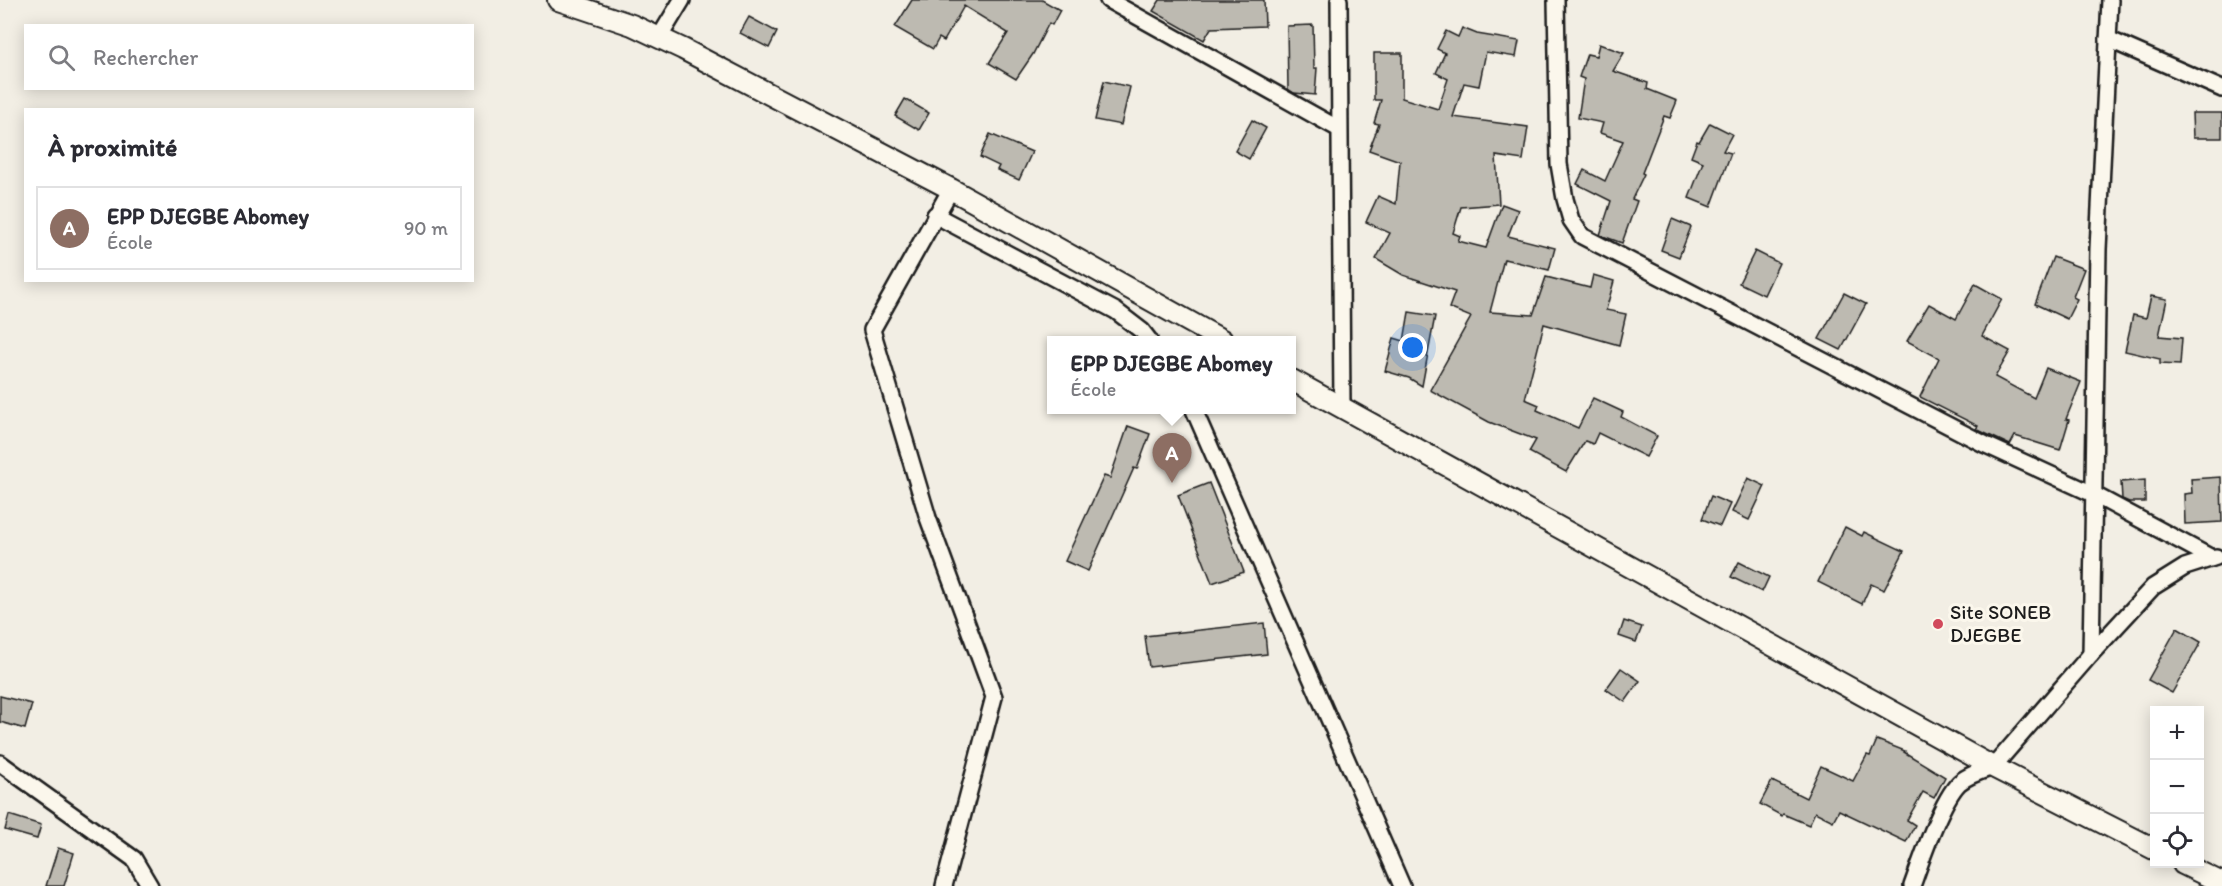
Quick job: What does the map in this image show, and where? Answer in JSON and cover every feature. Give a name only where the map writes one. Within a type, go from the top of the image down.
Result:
[{"type":"street","points":[[558,0],[632,25],[659,38],[951,189],[1215,336]]},
{"type":"street","points":[[659,38],[682,0]]},
{"type":"street","points":[[1108,0],[1127,5],[1339,129]]},
{"type":"street","points":[[1339,0],[1342,408]]},
{"type":"street","points":[[1556,0],[1559,164],[1564,199],[1571,220],[1582,236],[1986,445],[2093,494],[2217,557]]},
{"type":"street","points":[[2091,654],[2098,249],[2110,0]]},
{"type":"street","points":[[2108,39],[2222,89]]},
{"type":"street","points":[[944,886],[994,697],[928,518],[872,330],[951,189]]},
{"type":"street","points":[[935,215],[1116,311],[1146,336]]},
{"type":"street","points":[[1296,382],[1993,767],[2150,847]]},
{"type":"street","points":[[1196,414],[1402,886]]},
{"type":"street","points":[[1912,886],[1928,844],[1951,795],[1960,783],[1972,775],[1993,767],[2091,654],[2153,587],[2185,567],[2217,557]]},
{"type":"street","points":[[0,763],[134,859],[150,886]]},
{"type":"street","points":[[2191,868],[2222,884]]},
{"type":"building","points":[[912,0],[1042,0],[1060,10],[1052,25],[1049,23],[1033,54],[1016,79],[989,63],[1008,33],[964,6],[944,41],[939,38],[933,49],[895,27]]},
{"type":"building","points":[[1160,0],[1264,0],[1265,26],[1211,28],[1204,40],[1153,11]]},
{"type":"building","points":[[749,17],[777,32],[769,48],[740,33]]},
{"type":"building","points":[[1313,25],[1314,68],[1317,68],[1315,95],[1294,93],[1288,89],[1287,26]]},
{"type":"building","points":[[1462,28],[1477,34],[1519,41],[1516,57],[1486,52],[1479,86],[1464,83],[1453,117],[1528,127],[1523,160],[1496,156],[1499,204],[1461,207],[1453,233],[1460,236],[1458,241],[1486,248],[1502,204],[1518,210],[1508,236],[1555,248],[1549,270],[1504,259],[1490,312],[1533,315],[1546,277],[1590,288],[1593,275],[1614,281],[1606,310],[1626,314],[1619,345],[1544,324],[1525,399],[1539,405],[1537,410],[1578,428],[1593,398],[1623,412],[1621,417],[1657,436],[1646,457],[1598,433],[1593,444],[1585,441],[1566,472],[1529,452],[1536,440],[1489,422],[1430,390],[1471,317],[1449,308],[1455,292],[1403,275],[1376,259],[1390,233],[1366,222],[1378,196],[1396,204],[1400,161],[1369,150],[1379,124],[1374,123],[1381,100],[1374,100],[1374,53],[1402,53],[1402,98],[1438,109],[1448,79],[1436,73],[1445,53],[1437,49],[1446,31],[1458,37]]},
{"type":"building","points":[[1599,44],[1624,53],[1613,71],[1648,83],[1647,89],[1677,101],[1670,118],[1664,116],[1642,173],[1644,174],[1632,199],[1637,201],[1622,243],[1600,235],[1611,201],[1577,184],[1584,170],[1605,181],[1623,141],[1600,133],[1603,123],[1578,118],[1584,79],[1579,77],[1587,54],[1596,56]]},
{"type":"building","points":[[1104,81],[1130,87],[1121,125],[1095,120]]},
{"type":"building","points":[[905,99],[929,113],[919,130],[895,116]]},
{"type":"building","points":[[2192,113],[2222,113],[2222,138],[2193,138]]},
{"type":"building","points":[[1252,120],[1266,128],[1249,159],[1235,151]]},
{"type":"building","points":[[1710,123],[1732,134],[1723,151],[1731,153],[1711,207],[1689,198],[1703,162],[1691,157],[1697,141],[1699,142]]},
{"type":"building","points":[[990,134],[1032,152],[1019,180],[997,170],[999,166],[980,157]]},
{"type":"building","points":[[1672,219],[1691,227],[1679,257],[1661,250]]},
{"type":"building","points":[[1755,251],[1779,263],[1764,295],[1739,283]]},
{"type":"building","points":[[2053,257],[2084,269],[2073,297],[2077,299],[2067,319],[2035,304]]},
{"type":"building","points":[[1975,284],[2002,299],[1982,336],[2010,351],[1995,377],[2034,398],[2046,368],[2081,382],[2066,419],[2069,420],[2060,450],[2015,436],[2010,445],[1976,429],[1978,426],[1920,397],[1939,358],[1907,341],[1929,304],[1956,319]]},
{"type":"building","points":[[1844,293],[1866,304],[1841,350],[1819,339]]},
{"type":"building","points":[[2151,296],[2167,299],[2159,336],[2182,338],[2180,365],[2160,364],[2160,359],[2125,351],[2133,315],[2146,318]]},
{"type":"building","points":[[1409,312],[1435,316],[1422,386],[1409,378],[1385,371],[1394,338],[1404,341]]},
{"type":"building","points":[[1128,426],[1150,434],[1137,469],[1134,468],[1088,571],[1065,561],[1104,476],[1110,478]]},
{"type":"building","points":[[2221,477],[2222,522],[2185,524],[2184,494],[2192,493],[2191,479]]},
{"type":"building","points":[[1748,478],[1765,486],[1749,520],[1732,512]]},
{"type":"building","points":[[2145,480],[2145,502],[2129,502],[2122,499],[2121,482]]},
{"type":"building","points":[[1209,483],[1244,572],[1212,583],[1178,495]]},
{"type":"building","points":[[1711,496],[1730,504],[1720,526],[1702,519]]},
{"type":"building","points":[[1845,527],[1862,536],[1864,532],[1904,551],[1884,590],[1871,584],[1862,604],[1818,582]]},
{"type":"building","points":[[1739,562],[1769,577],[1762,592],[1731,577]]},
{"type":"building","points":[[1624,621],[1642,627],[1636,642],[1619,636]]},
{"type":"building","points":[[1264,623],[1267,654],[1149,667],[1145,636]]},
{"type":"building","points":[[2177,628],[2201,642],[2172,693],[2148,680]]},
{"type":"building","points":[[1621,668],[1640,681],[1625,702],[1606,689]]},
{"type":"building","points":[[0,696],[32,704],[25,729],[0,722]]},
{"type":"building","points":[[1877,740],[1905,751],[1945,777],[1934,798],[1923,792],[1907,820],[1915,825],[1906,842],[1839,810],[1833,821],[1815,812],[1809,825],[1783,814],[1782,816],[1760,804],[1772,781],[1806,798],[1821,766],[1853,781],[1867,755],[1870,756]]},
{"type":"building","points":[[9,815],[41,825],[37,839],[5,830]]},
{"type":"building","points":[[58,848],[74,853],[64,886],[46,886]]},
{"type":"place","name":"EPP DJEGBE Abomey","points":[[1172,483]]},
{"type":"place","name":"Site SONEB DJEGBE","points":[[1938,624]]}]
